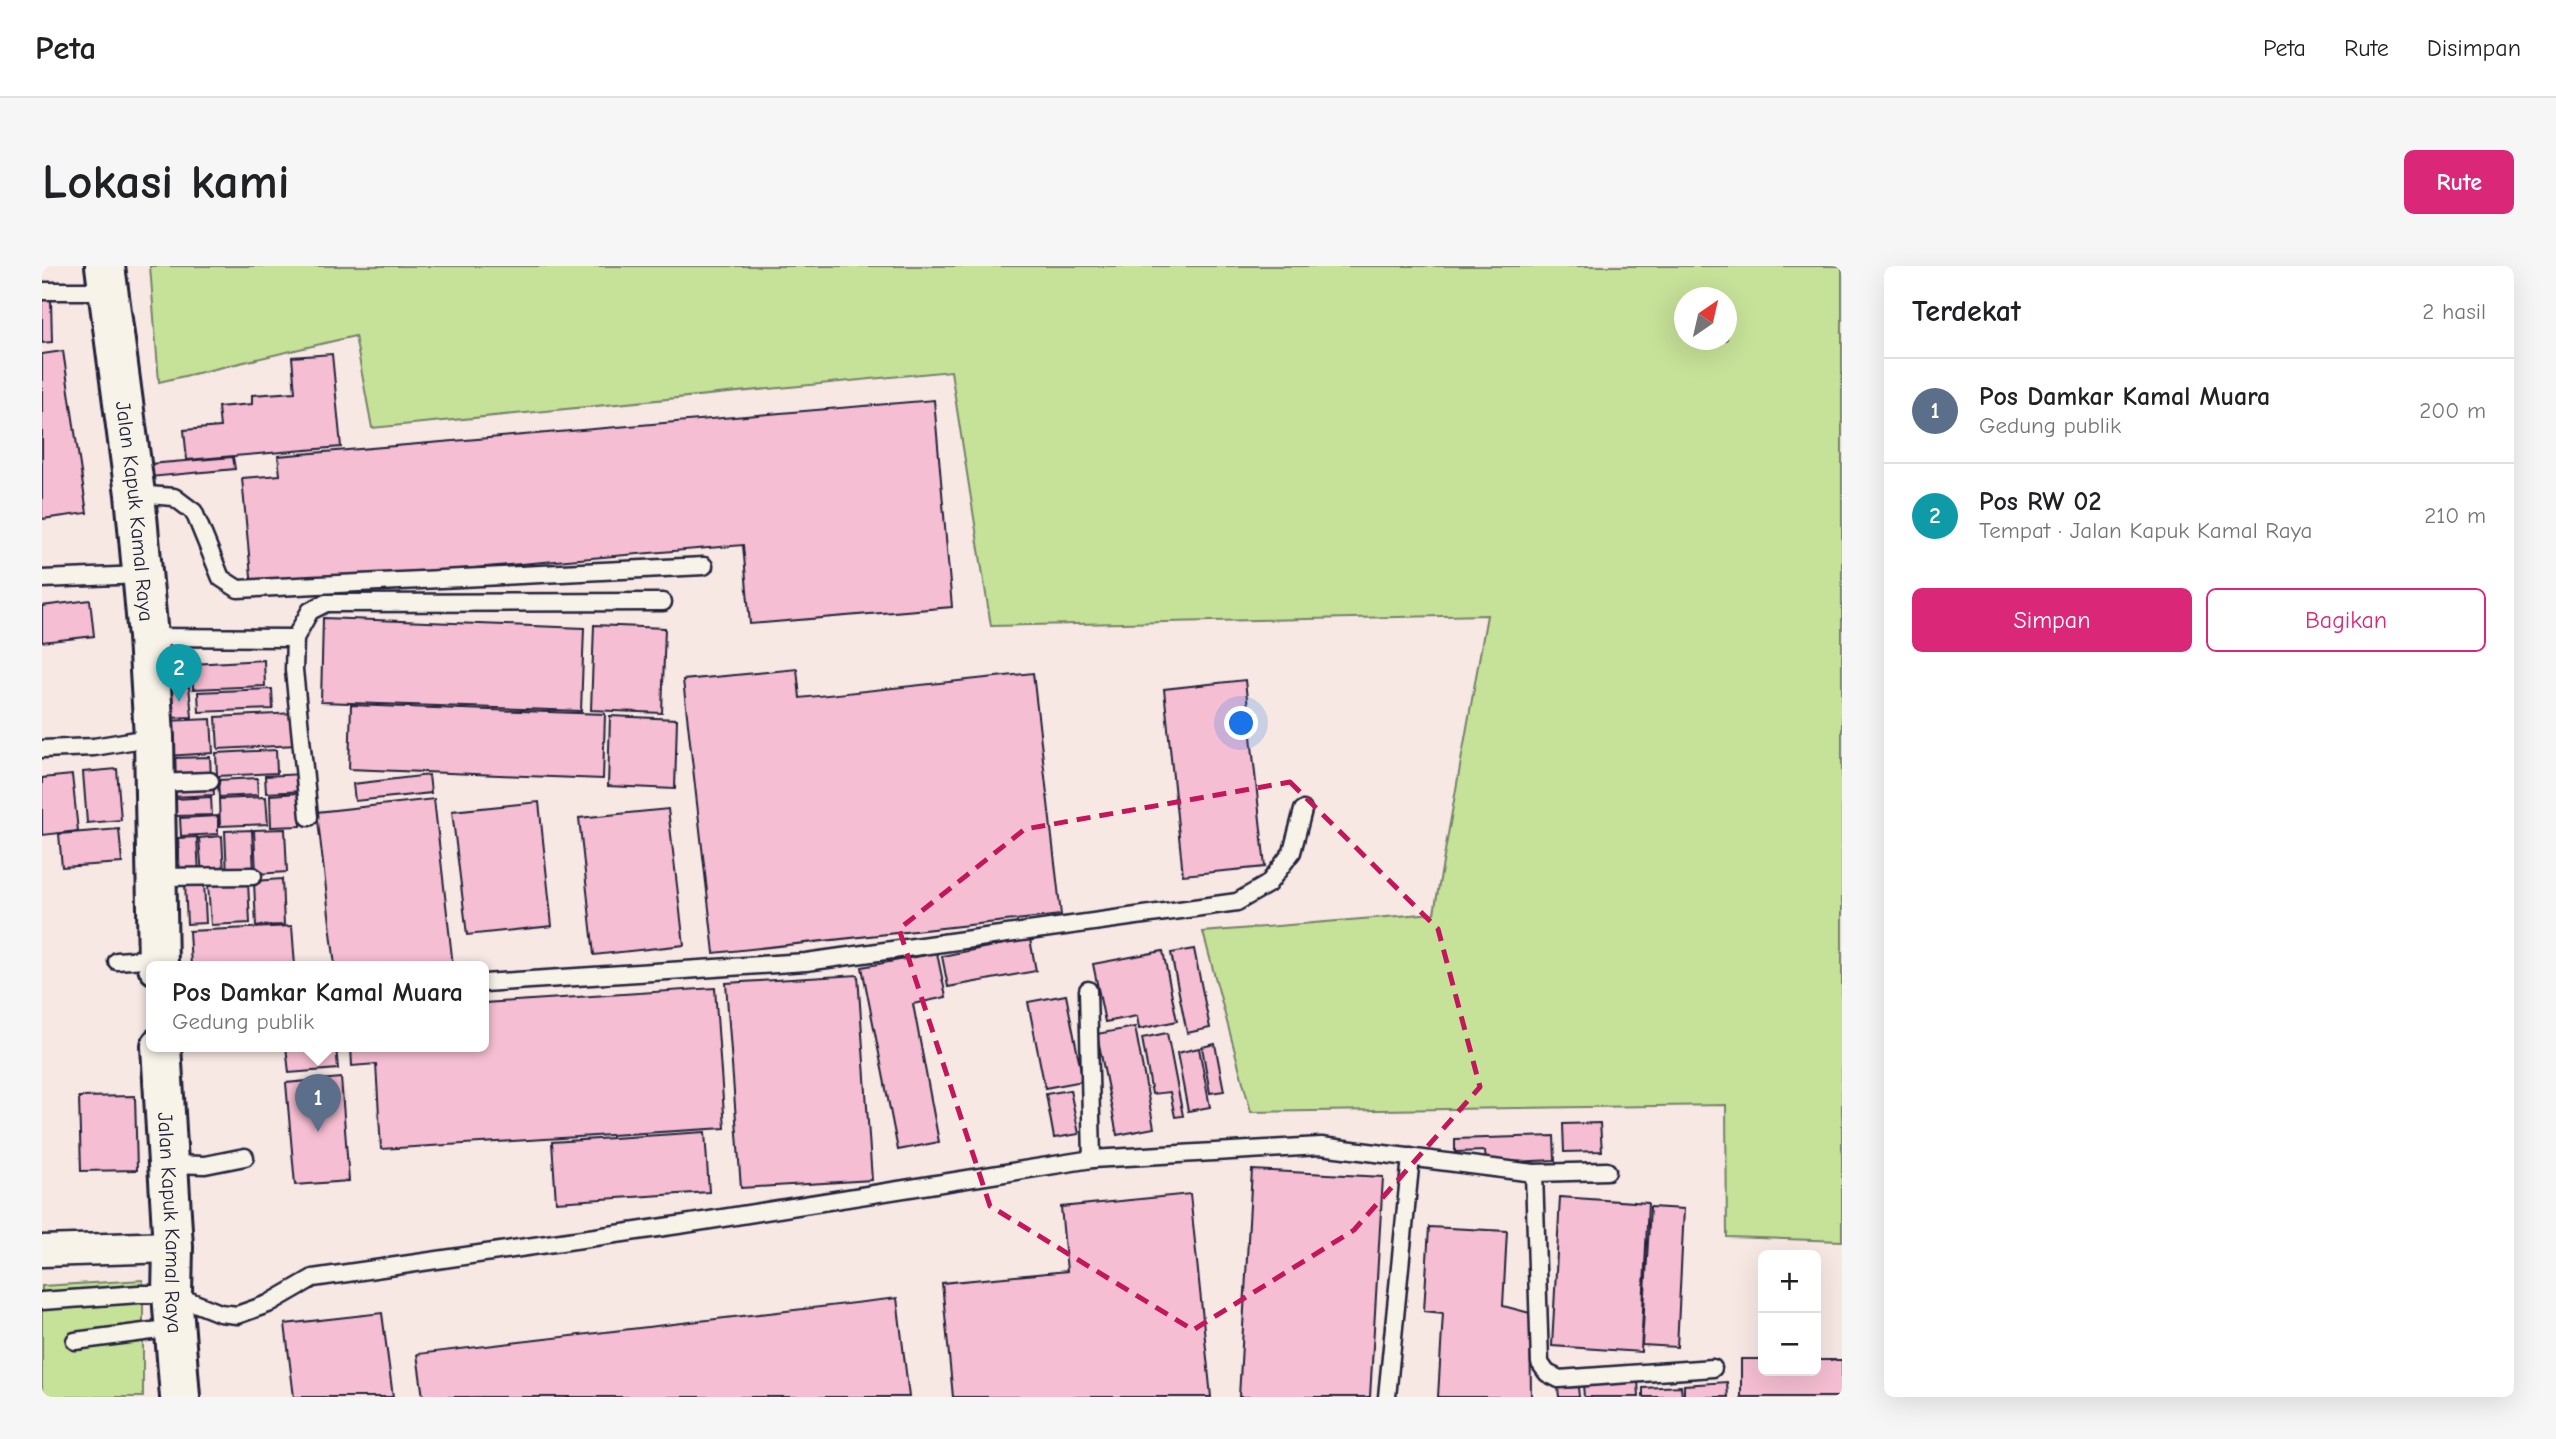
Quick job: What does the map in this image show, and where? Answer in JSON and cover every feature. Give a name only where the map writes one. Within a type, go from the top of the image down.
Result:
[{"type":"main road","name":"Jalan Kapuk Kamal Raya","points":[[106,278],[135,494],[148,637],[154,737],[158,961]]},
{"type":"main road","name":"Jalan Kapuk Kamal Raya","points":[[161,1052],[180,1397]]},
{"type":"street","points":[[42,1251],[173,1247]]},
{"type":"lane","points":[[42,291],[106,278]]},
{"type":"lane","points":[[135,494],[174,497],[194,512],[221,578],[238,589],[704,566]]},
{"type":"lane","points":[[42,579],[142,575]]},
{"type":"lane","points":[[309,817],[294,670],[295,638],[310,611],[326,603],[663,602]]},
{"type":"lane","points":[[148,637],[295,638]]},
{"type":"lane","points":[[42,749],[94,747],[154,737]]},
{"type":"lane","points":[[154,783],[210,781]]},
{"type":"lane","points":[[489,984],[806,962],[1237,902],[1268,884],[1292,852],[1303,810]]},
{"type":"lane","points":[[156,877],[253,876]]},
{"type":"lane","points":[[117,961],[146,962]]},
{"type":"lane","points":[[1088,990],[1092,1158]]},
{"type":"lane","points":[[42,1301],[237,1315],[268,1304],[313,1278],[685,1224],[1092,1158],[1321,1146],[1534,1173],[1607,1171]]},
{"type":"lane","points":[[168,1164],[205,1165],[245,1157]]},
{"type":"lane","points":[[1387,1397],[1411,1157]]},
{"type":"lane","points":[[1534,1173],[1540,1363],[1547,1373],[1559,1379],[1713,1368]]},
{"type":"lane","points":[[75,1341],[174,1311]]},
{"type":"highlighted area","points":[[1290,782],[1438,929],[1480,1087],[1354,1230],[1193,1330],[990,1206],[899,929],[1025,829]]},
{"type":"green space","points":[[150,266],[1842,266],[1842,1241],[1727,1237],[1726,1105],[1251,1112],[1203,932],[1434,913],[1487,615],[991,626],[951,371],[372,428],[355,336],[159,382]]},
{"type":"green space","points":[[143,1280],[143,1397],[42,1397],[42,1286]]},
{"type":"building","points":[[51,299],[52,342],[42,343],[42,300]]},
{"type":"building","points":[[63,351],[87,513],[42,519],[42,354]]},
{"type":"building","points":[[332,354],[341,447],[187,460],[184,430],[220,427],[218,407],[252,404],[252,395],[295,392],[292,357]]},
{"type":"building","points":[[934,400],[952,607],[750,624],[743,545],[252,587],[242,478],[280,475],[278,456]]},
{"type":"building","points":[[233,457],[235,469],[150,477],[149,464]]},
{"type":"building","points":[[90,600],[94,636],[42,642],[42,606]]},
{"type":"building","points":[[323,618],[584,628],[581,711],[321,702]]},
{"type":"building","points":[[594,625],[665,628],[662,713],[591,710]]},
{"type":"building","points":[[264,660],[265,686],[193,689],[192,664]]},
{"type":"building","points":[[797,669],[800,698],[1033,673],[1061,915],[714,953],[683,680]]},
{"type":"building","points":[[1245,680],[1265,867],[1183,875],[1164,689]]},
{"type":"building","points":[[189,686],[192,717],[168,718],[165,688]]},
{"type":"building","points":[[272,689],[273,709],[199,712],[198,692]]},
{"type":"building","points":[[351,705],[605,714],[603,779],[349,769]]},
{"type":"building","points":[[295,713],[297,745],[218,749],[216,717]]},
{"type":"building","points":[[610,716],[677,719],[675,789],[608,786]]},
{"type":"building","points":[[211,719],[213,753],[167,756],[165,721]]},
{"type":"building","points":[[276,750],[277,773],[217,776],[216,753]]},
{"type":"building","points":[[210,757],[211,778],[175,780],[173,758]]},
{"type":"building","points":[[117,769],[121,820],[87,823],[83,772]]},
{"type":"building","points":[[303,774],[304,791],[266,793],[265,776]]},
{"type":"building","points":[[72,775],[78,831],[42,835],[42,778]]},
{"type":"building","points":[[429,775],[431,793],[355,801],[353,784]]},
{"type":"building","points":[[257,778],[258,795],[219,797],[218,780]]},
{"type":"building","points":[[213,782],[214,795],[172,797],[171,785]]},
{"type":"building","points":[[299,793],[301,826],[271,827],[270,795]]},
{"type":"building","points":[[211,797],[212,815],[176,816],[175,799]]},
{"type":"building","points":[[266,797],[268,824],[220,826],[219,799]]},
{"type":"building","points":[[434,799],[452,961],[334,961],[317,812]]},
{"type":"building","points":[[539,802],[552,926],[467,935],[452,811]]},
{"type":"building","points":[[668,809],[684,945],[594,955],[579,818]]},
{"type":"building","points":[[218,816],[218,834],[181,836],[180,818]]},
{"type":"building","points":[[119,829],[122,863],[62,867],[59,834]]},
{"type":"building","points":[[285,829],[287,872],[256,874],[254,830]]},
{"type":"building","points":[[252,830],[254,873],[227,875],[225,831]]},
{"type":"building","points":[[222,836],[224,874],[202,875],[199,838]]},
{"type":"building","points":[[197,837],[199,875],[180,875],[178,838]]},
{"type":"building","points":[[282,879],[284,925],[256,926],[254,881]]},
{"type":"building","points":[[204,882],[206,923],[187,924],[185,883]]},
{"type":"building","points":[[248,882],[250,923],[211,925],[208,884]]},
{"type":"building","points":[[292,926],[295,961],[191,961],[189,931]]},
{"type":"building","points":[[1030,939],[1036,971],[948,987],[942,956]]},
{"type":"building","points":[[1194,949],[1210,1028],[1187,1033],[1171,953]]},
{"type":"building","points":[[1163,951],[1177,1021],[1139,1029],[1137,1016],[1105,1022],[1093,964]]},
{"type":"building","points":[[937,953],[946,997],[913,1004],[939,1142],[898,1150],[862,967]]},
{"type":"building","points":[[858,975],[872,1180],[741,1188],[726,983]]},
{"type":"building","points":[[715,988],[725,1128],[381,1149],[376,1064],[352,1066],[351,1052],[489,1052],[489,1003]]},
{"type":"building","points":[[1066,995],[1083,1081],[1045,1088],[1028,1002]]},
{"type":"building","points":[[1135,1027],[1154,1128],[1117,1135],[1097,1034]]},
{"type":"building","points":[[1167,1033],[1183,1116],[1175,1117],[1170,1092],[1152,1094],[1142,1038]]},
{"type":"building","points":[[1215,1044],[1224,1091],[1210,1093],[1202,1047]]},
{"type":"building","points":[[1199,1048],[1210,1107],[1188,1111],[1177,1053]]},
{"type":"building","points":[[287,1052],[337,1052],[338,1069],[289,1073]]},
{"type":"building","points":[[341,1078],[349,1181],[295,1185],[286,1083]]},
{"type":"building","points":[[1070,1090],[1079,1134],[1054,1138],[1046,1094]]},
{"type":"building","points":[[135,1096],[137,1170],[81,1171],[79,1097]]},
{"type":"building","points":[[1600,1123],[1602,1151],[1564,1152],[1563,1124]]},
{"type":"building","points":[[705,1132],[709,1192],[556,1202],[552,1142]]},
{"type":"building","points":[[1554,1136],[1555,1160],[1486,1163],[1485,1151],[1455,1152],[1455,1139]]},
{"type":"building","points":[[1252,1170],[1383,1177],[1370,1397],[1239,1397]]},
{"type":"building","points":[[1190,1194],[1211,1397],[953,1397],[942,1283],[1067,1271],[1061,1207]]},
{"type":"building","points":[[1560,1197],[1648,1203],[1641,1352],[1552,1346]]},
{"type":"building","points":[[1650,1207],[1684,1209],[1677,1347],[1642,1345]]},
{"type":"building","points":[[1429,1227],[1507,1231],[1503,1306],[1530,1313],[1531,1397],[1438,1397],[1443,1313],[1424,1311]]},
{"type":"building","points":[[897,1298],[909,1397],[423,1397],[417,1354]]},
{"type":"building","points":[[382,1313],[393,1397],[294,1397],[285,1324]]},
{"type":"building","points":[[1741,1359],[1758,1359],[1758,1376],[1821,1376],[1821,1360],[1842,1360],[1842,1397],[1741,1397]]},
{"type":"building","points":[[1638,1380],[1639,1397],[1584,1397],[1583,1384]]},
{"type":"building","points":[[1727,1382],[1728,1397],[1684,1397],[1684,1385]]},
{"type":"building","points":[[1681,1386],[1682,1397],[1643,1397],[1643,1388]]},
{"type":"building","points":[[1578,1387],[1579,1397],[1559,1397],[1558,1388]]},
{"type":"place","name":"Pos RW 02","points":[[179,702]]},
{"type":"place","name":"Pos Damkar Kamal Muara","points":[[318,1132]]}]
